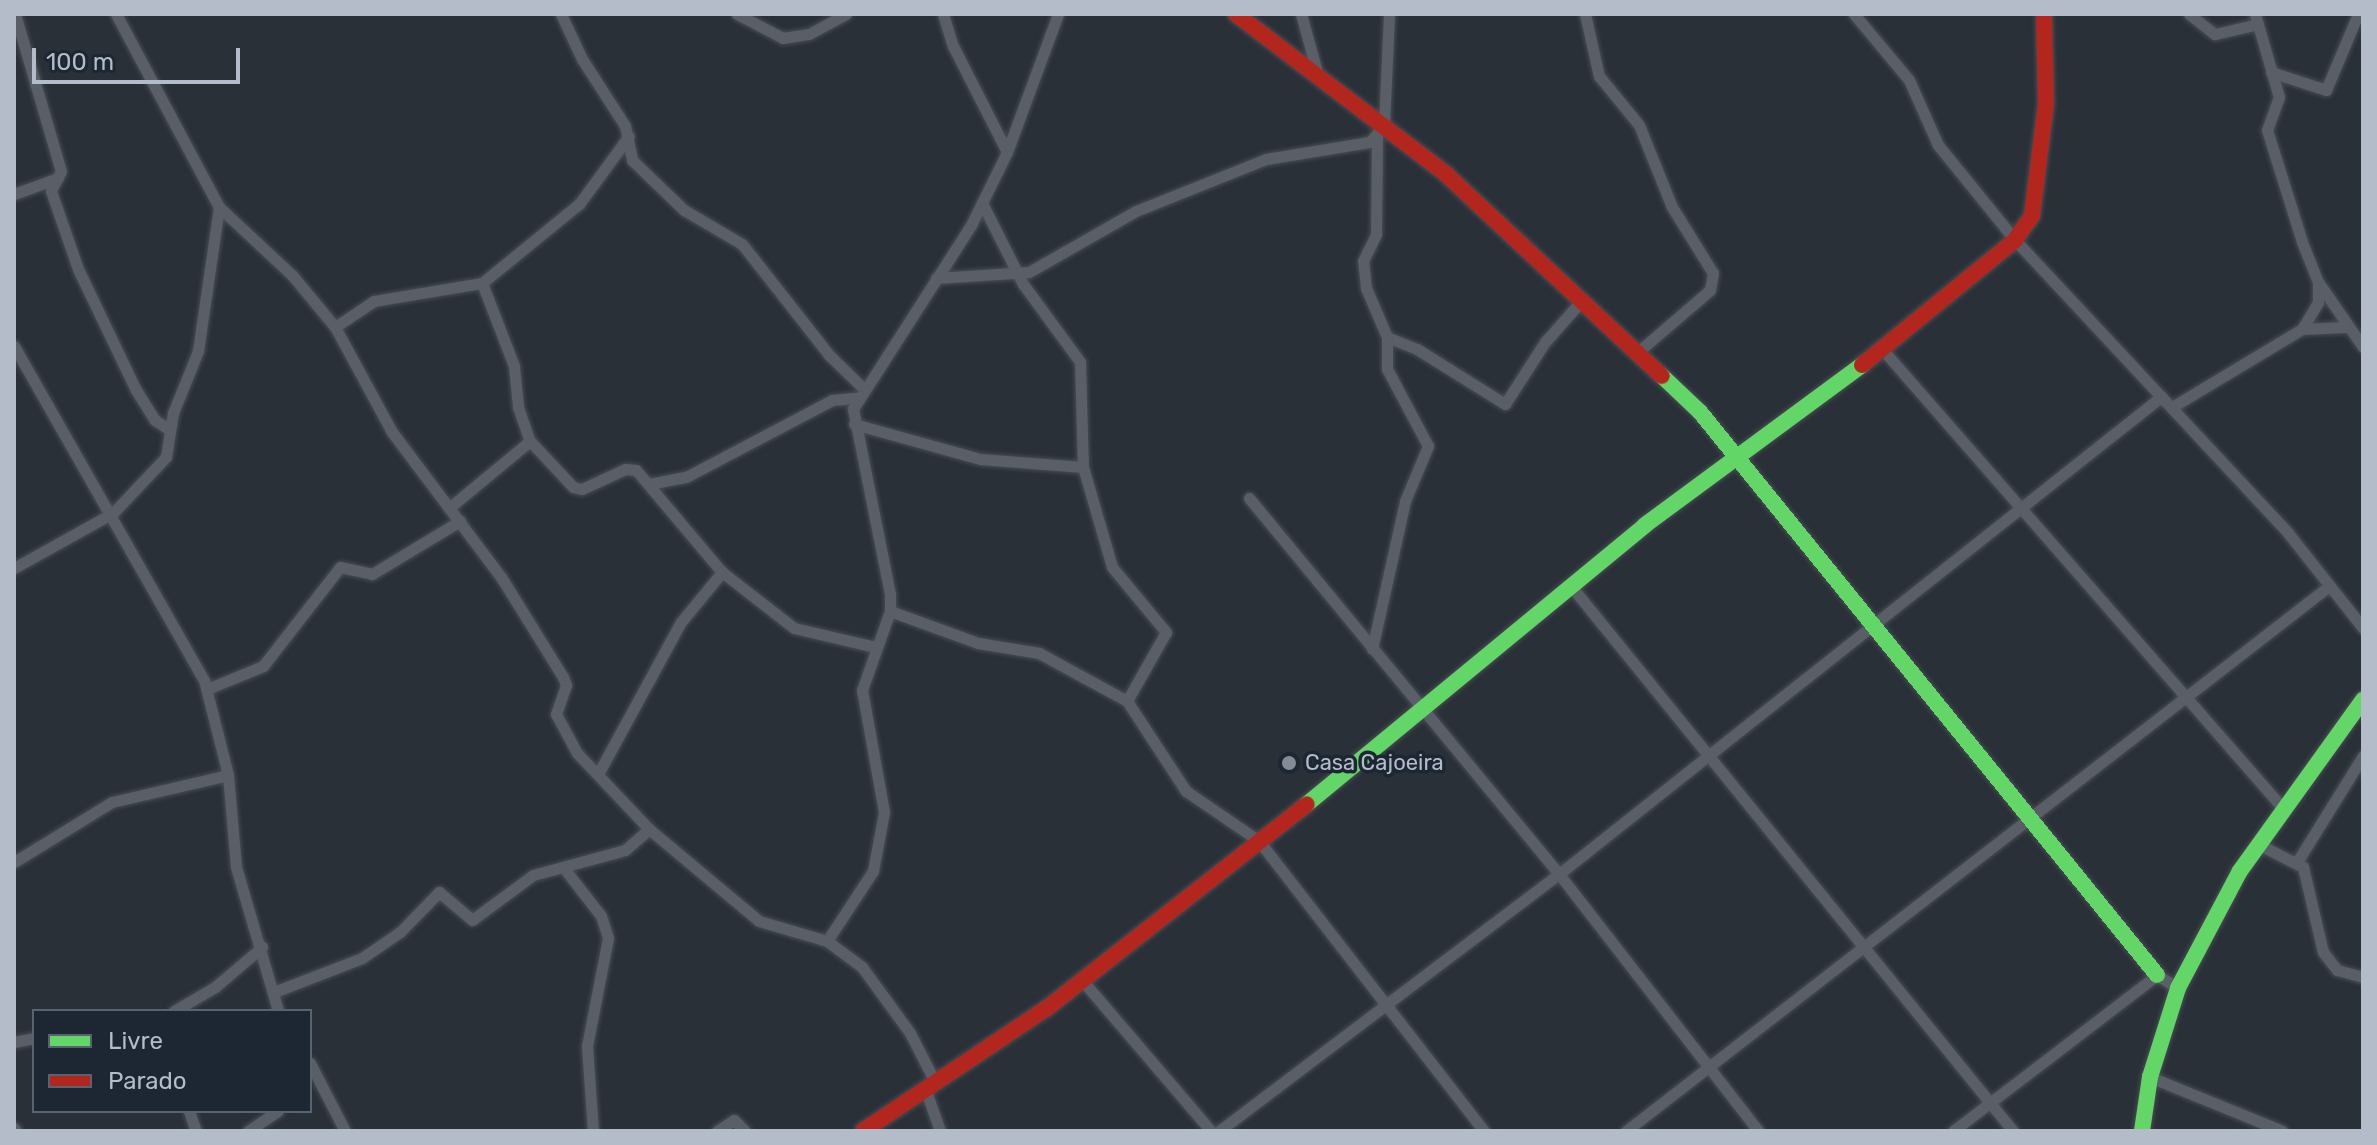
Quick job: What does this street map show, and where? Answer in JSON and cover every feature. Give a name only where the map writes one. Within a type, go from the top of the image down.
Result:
[{"type":"street","points":[[15,14],[59,177],[51,191],[88,294],[136,390],[155,420],[170,430]]},
{"type":"street","points":[[116,14],[219,207],[292,275],[335,327],[392,432],[460,521],[563,677],[566,685],[556,714],[577,753],[649,829],[759,921],[827,941],[862,967],[892,1004],[931,1088],[940,1131]]},
{"type":"street","points":[[561,14],[629,136],[632,160],[684,210],[742,244],[860,393]]},
{"type":"street","points":[[737,14],[783,38],[809,34],[846,14]]},
{"type":"street","points":[[943,14],[953,46],[1007,152]]},
{"type":"street","points":[[827,941],[873,871],[883,841],[884,812],[862,690],[890,611],[888,576],[854,424],[860,393],[982,203],[1007,152],[1058,14]]},
{"type":"street","points":[[1236,14],[1317,72],[1380,130],[1496,218],[1638,352],[1741,457],[1875,628],[2157,975],[2178,988]]},
{"type":"street","points":[[1301,14],[1317,72]]},
{"type":"street","points":[[1372,649],[1405,501],[1428,446],[1387,369],[1387,337],[1366,288],[1363,261],[1376,234],[1389,14]]},
{"type":"street","points":[[1585,14],[1599,76],[1639,125],[1672,207],[1713,273],[1710,290],[1638,352]]},
{"type":"street","points":[[1854,14],[1909,80],[1938,145],[2015,240],[2288,533],[2363,628]]},
{"type":"street","points":[[863,1131],[931,1088],[1082,980],[1423,713],[1571,586],[1883,350],[2015,240],[2032,216],[2046,103],[2044,14]]},
{"type":"street","points":[[2189,14],[2215,34],[2256,19],[2279,97],[2267,130],[2318,282],[2345,327],[2363,347]]},
{"type":"street","points":[[2271,72],[2326,90],[2358,14]]},
{"type":"street","points":[[936,278],[1018,274],[1039,267],[1136,211],[1266,159],[1338,149],[1380,130]]},
{"type":"street","points":[[335,327],[374,301],[482,283],[579,204],[629,136]]},
{"type":"street","points":[[14,194],[59,177]]},
{"type":"street","points":[[982,203],[1018,274],[1084,373],[1083,467],[1112,567],[1166,632],[1127,701]]},
{"type":"street","points":[[14,568],[113,513],[166,457],[170,430],[198,351],[218,234],[219,207]]},
{"type":"street","points":[[218,234],[235,221]]},
{"type":"street","points":[[2302,329],[2318,302],[2318,282]]},
{"type":"street","points":[[482,283],[514,366],[518,407],[530,441],[577,489],[631,468],[649,484],[722,572],[794,628],[875,647]]},
{"type":"street","points":[[1387,337],[1417,349],[1505,404],[1545,342],[1582,300]]},
{"type":"street","points":[[2172,407],[2302,329],[2345,327]]},
{"type":"street","points":[[14,346],[113,513],[207,689],[228,775],[236,867],[262,947],[278,1009]]},
{"type":"street","points":[[1883,350],[2184,700],[2282,807]]},
{"type":"street","points":[[649,484],[686,477],[832,400],[860,393]]},
{"type":"street","points":[[1219,1131],[1559,874],[1708,754],[1875,628],[2162,396]]},
{"type":"street","points":[[854,424],[980,459],[1083,467]]},
{"type":"street","points":[[449,508],[530,441]]},
{"type":"street","points":[[1249,498],[1423,713],[1559,874],[1711,1066],[1758,1131]]},
{"type":"street","points":[[207,689],[263,666],[340,567],[372,574],[460,521]]},
{"type":"street","points":[[598,774],[681,622],[722,572]]},
{"type":"street","points":[[1571,586],[2013,1131]]},
{"type":"street","points":[[1626,1131],[2329,586]]},
{"type":"street","points":[[890,611],[978,643],[1039,653],[1127,701],[1186,791],[1259,841],[1484,1131]]},
{"type":"street","points":[[2142,1131],[2150,1077],[2178,988],[2258,844],[2282,807],[2363,700]]},
{"type":"street","points":[[2297,862],[2363,756]]},
{"type":"street","points":[[14,862],[112,802],[228,775]]},
{"type":"street","points":[[274,992],[362,958],[400,932],[439,892],[472,920],[533,875],[625,850],[649,829]]},
{"type":"street","points":[[2258,844],[2297,862],[2329,963],[2363,977]]},
{"type":"street","points":[[563,867],[601,916],[608,938],[587,1046],[593,1131]]},
{"type":"street","points":[[177,1009],[215,987],[262,947]]},
{"type":"street","points":[[1953,1131],[2157,975]]},
{"type":"street","points":[[1082,980],[1211,1131]]},
{"type":"street","points":[[312,1067],[345,1131]]},
{"type":"street","points":[[2150,1077],[2282,1131]]},
{"type":"street","points":[[248,1131],[275,1113]]},
{"type":"street","points":[[717,1131],[734,1120],[745,1131]]},
{"type":"traffic: fast","points":[[1307,804],[1645,525],[1862,365]]},
{"type":"traffic: fast","points":[[1662,376],[1700,412],[2157,975]]},
{"type":"traffic: fast","points":[[2142,1131],[2150,1077],[2178,988],[2240,871],[2363,700]]},
{"type":"traffic: jam","points":[[1236,14],[1447,175],[1662,376]]},
{"type":"traffic: jam","points":[[1862,365],[2015,240],[2032,216],[2046,103],[2044,14]]},
{"type":"traffic: jam","points":[[863,1131],[1047,1008],[1307,804]]},
{"type":"place","name":"Casa Cajoeira","points":[[1289,763]]}]
